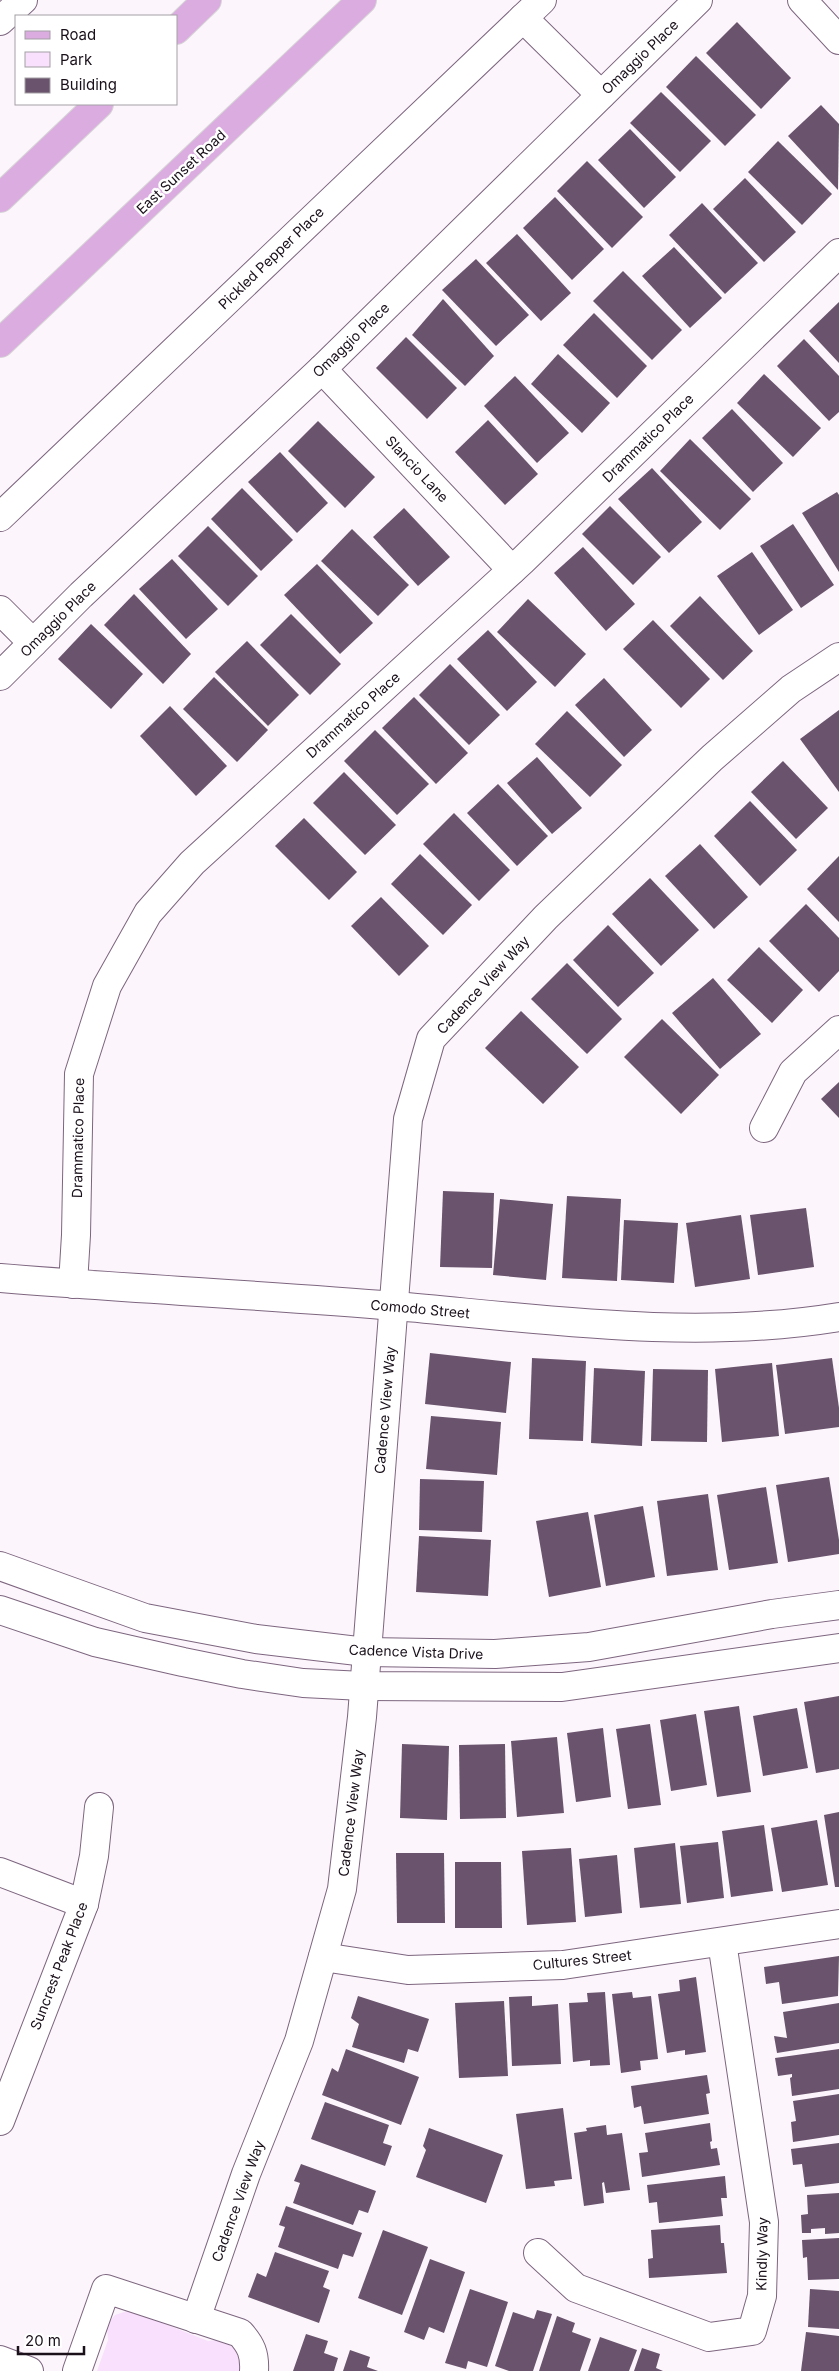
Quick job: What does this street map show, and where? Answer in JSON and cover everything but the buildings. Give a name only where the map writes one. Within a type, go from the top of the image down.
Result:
[{"type":"main road","points":[[178,28],[207,0]]},
{"type":"main road","name":"East Sunset Road","points":[[0,343],[362,0]]},
{"type":"main road","points":[[0,198],[98,105]]},
{"type":"street","points":[[0,22],[23,0]]},
{"type":"street","name":"Omaggio Place","points":[[0,676],[322,369],[698,0]]},
{"type":"street","points":[[802,0],[839,40]]},
{"type":"street","points":[[533,9],[601,95]]},
{"type":"street","name":"Pickled Pepper Place","points":[[0,516],[533,9]]},
{"type":"street","name":"Drammatico Place","points":[[73,1284],[76,1235],[79,1074],[107,986],[148,913],[192,863],[512,570],[839,254]]},
{"type":"street","name":"Slancio Lane","points":[[322,369],[512,570]]},
{"type":"street","points":[[0,610],[33,643]]},
{"type":"street","name":"Cadence View Way","points":[[196,2319],[246,2174],[299,2041],[342,1889],[356,1783],[408,1119],[431,1039],[546,917],[712,758],[791,689],[839,657]]},
{"type":"street","points":[[764,1128],[793,1072],[839,1030]]},
{"type":"street","name":"Comodo Street","points":[[0,1278],[394,1306],[630,1327],[791,1325],[839,1317]]},
{"type":"street","name":"Cadence Vista Drive","points":[[0,1566],[145,1618],[256,1638],[366,1652],[496,1654],[589,1647],[772,1614],[839,1605]]},
{"type":"street","points":[[0,1610],[95,1642],[183,1662],[242,1674],[303,1683],[363,1686],[562,1687],[839,1648]]},
{"type":"street","name":"Suncrest Peak Place","points":[[1,2114],[84,1904],[94,1856],[99,1807]]},
{"type":"street","points":[[0,1872],[84,1904]]},
{"type":"street","name":"Cultures Street","points":[[323,1957],[408,1970],[563,1964],[839,1924]]},
{"type":"street","name":"Kindly Way","points":[[538,2253],[576,2288],[700,2334],[709,2337],[752,2331],[762,2296],[764,2222],[722,1942]]},
{"type":"street","points":[[77,2371],[106,2289],[240,2333],[250,2344],[255,2358],[254,2371]]},
{"type":"street","points":[[0,2360],[29,2371]]},
{"type":"green space","points":[[130,2310],[146,2314],[150,2318],[208,2341],[215,2340],[227,2344],[232,2347],[239,2358],[239,2371],[97,2371],[108,2340],[107,2329],[110,2321],[115,2315]]}]
